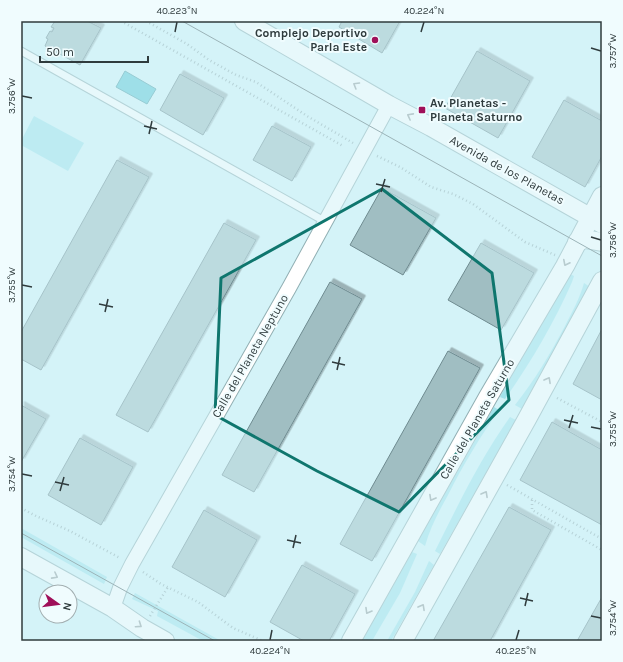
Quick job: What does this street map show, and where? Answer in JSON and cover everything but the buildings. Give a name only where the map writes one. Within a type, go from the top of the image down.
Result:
[{"type":"street","name":"Avenida de los Planetas","points":[[244,21],[389,105],[596,220]]},
{"type":"street","name":"Calle del Planeta Neptuno","points":[[113,608],[120,588],[132,564],[326,222],[389,105]]},
{"type":"street","name":"Calle del Planeta Saturno","points":[[351,641],[488,397],[565,266],[577,242],[596,220],[602,196]]},
{"type":"street","points":[[577,242],[585,239],[602,242]]},
{"type":"street","points":[[402,641],[523,426],[602,281]]},
{"type":"street","points":[[21,557],[113,608],[142,628],[165,641]]},
{"type":"lane","points":[[21,51],[326,222]]},
{"type":"path","points":[[121,21],[344,146]]},
{"type":"path","points":[[557,398],[602,422]]},
{"type":"path","points":[[507,485],[602,539]]},
{"type":"path","points":[[532,500],[532,510],[602,550]]},
{"type":"highlighted area","points":[[382,189],[492,273],[509,400],[399,512],[317,471],[215,415],[221,278]]},
{"type":"shaded area","points":[[125,71],[156,89],[147,104],[116,87]]},
{"type":"shaded area","points":[[34,116],[84,143],[68,171],[21,145],[21,141]]},
{"type":"shaded area","points":[[568,273],[574,276],[572,282],[550,327],[533,357],[505,399],[500,397]]},
{"type":"shaded area","points":[[584,283],[590,287],[522,409],[515,405],[536,376],[554,347],[576,305]]},
{"type":"shaded area","points":[[494,407],[499,410],[478,441],[460,473],[435,520],[425,546],[418,541]]},
{"type":"shaded area","points":[[510,417],[516,420],[440,554],[435,551],[461,499],[489,449]]},
{"type":"shaded area","points":[[21,528],[107,577],[104,584],[21,537]]},
{"type":"shaded area","points":[[412,552],[417,554],[400,593],[372,641],[362,641]]},
{"type":"shaded area","points":[[429,561],[434,565],[391,641],[387,641],[415,592]]},
{"type":"shaded area","points":[[135,593],[221,641],[203,641],[157,616],[158,611],[132,599]]},
{"type":"tram line","points":[[182,21],[602,256]]},
{"type":"tram line","points":[[21,533],[215,641]]},
{"type":"place","name":"Complejo Deportivo Parla Este","points":[[375,40]]},
{"type":"place","name":"Av. Planetas - Planeta Saturno","points":[[422,110]]}]
